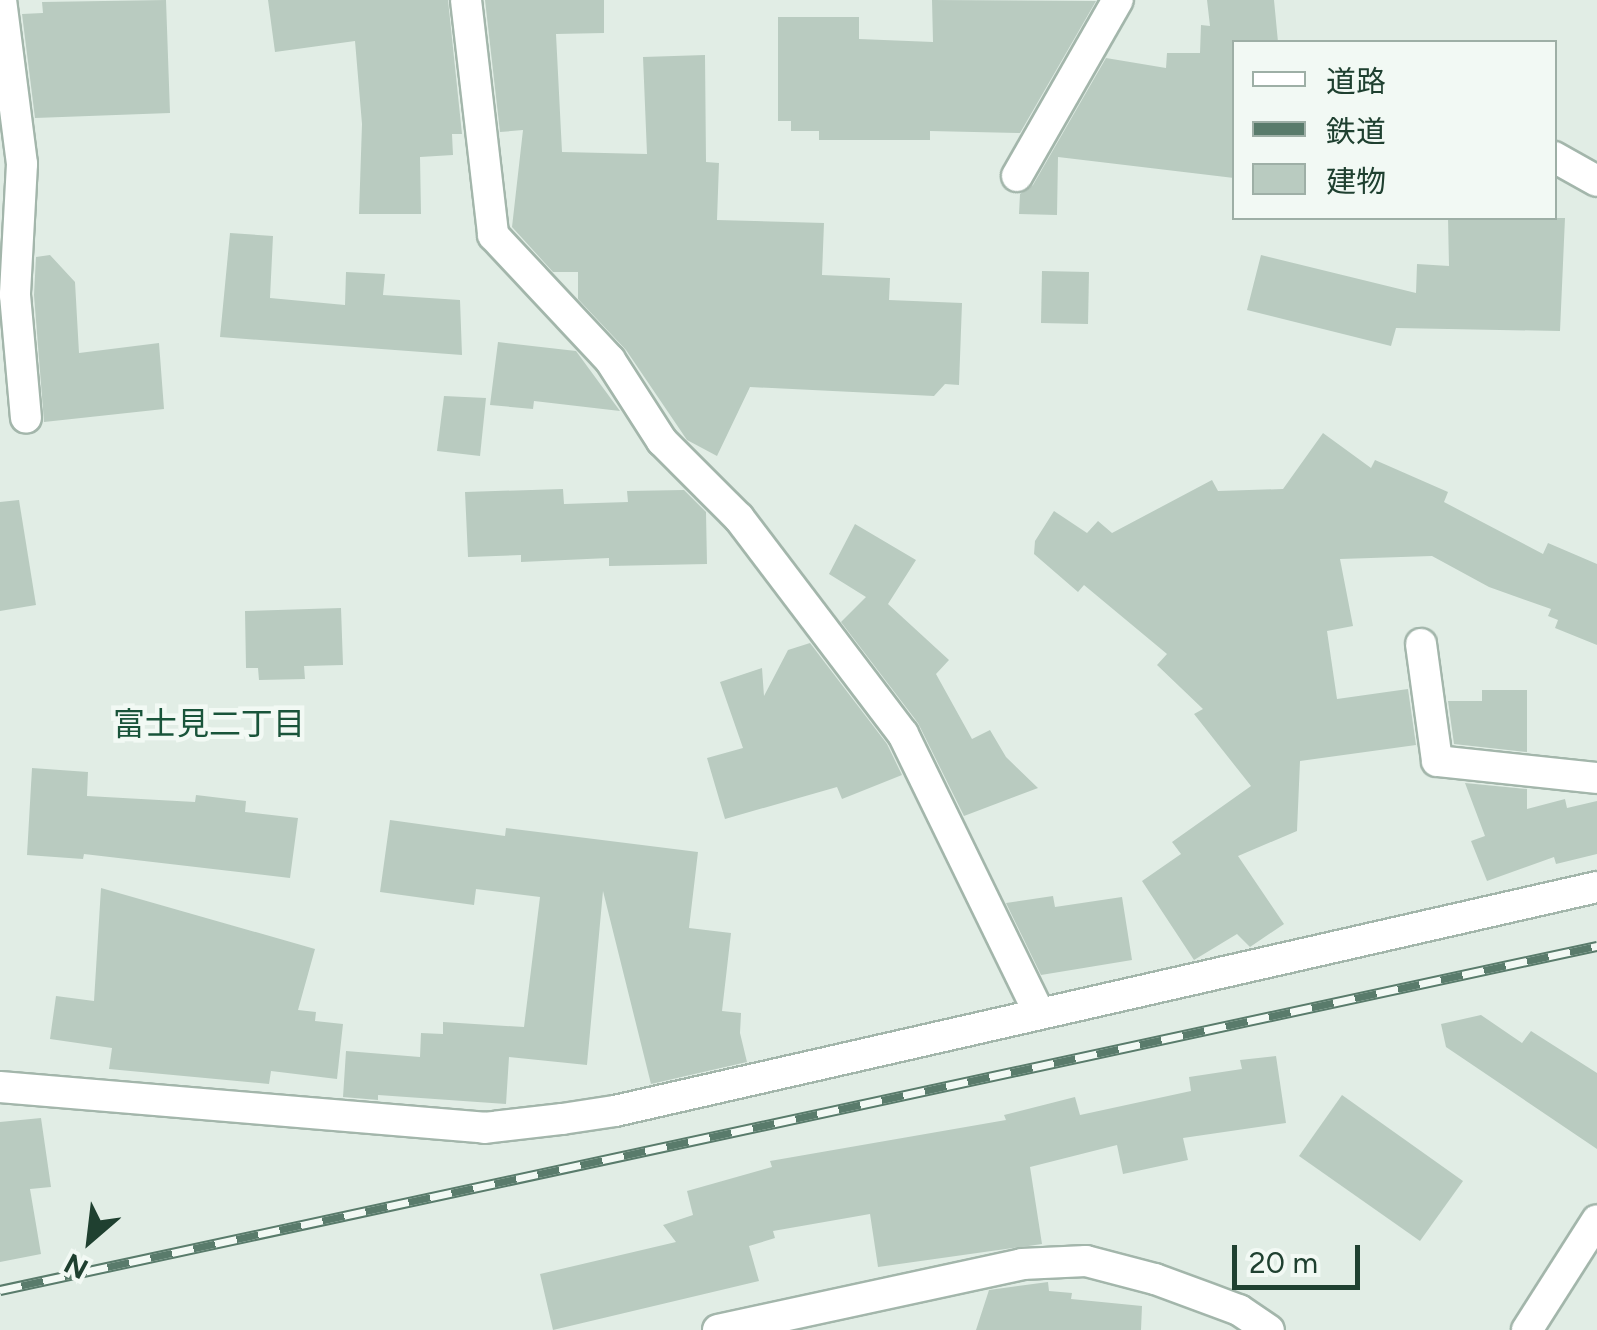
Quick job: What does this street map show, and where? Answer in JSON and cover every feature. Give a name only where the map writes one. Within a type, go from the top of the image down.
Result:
[{"type":"street","points":[[1,0],[22,164],[15,295],[26,418]]},
{"type":"street","points":[[466,0],[493,235],[610,360],[662,442],[738,518],[903,734],[1039,1013]]},
{"type":"street","points":[[1017,176],[1118,0]]},
{"type":"street","points":[[1557,159],[1597,182]]},
{"type":"street","points":[[1421,644],[1437,761],[1597,778]]},
{"type":"street","points":[[0,1086],[484,1128],[615,1111],[1597,887]]},
{"type":"street","points":[[1527,1330],[1597,1220]]},
{"type":"street","points":[[718,1330],[1022,1264],[1086,1261],[1239,1310],[1268,1330]]},
{"type":"building","points":[[166,0],[170,113],[35,118],[22,14],[43,13],[42,2]]},
{"type":"building","points":[[268,0],[448,0],[462,134],[452,134],[453,155],[420,157],[421,214],[359,214],[362,124],[355,41],[275,52]]},
{"type":"building","points":[[485,0],[604,0],[604,33],[556,34],[562,152],[647,154],[643,57],[705,55],[706,162],[719,163],[717,220],[824,223],[822,275],[890,278],[889,300],[962,303],[959,385],[945,384],[934,396],[750,387],[717,456],[687,440],[626,350],[578,299],[578,272],[553,272],[512,227],[523,130],[500,132]]},
{"type":"building","points":[[932,0],[1096,1],[1020,133],[930,131],[930,140],[819,140],[819,131],[791,131],[791,121],[778,121],[778,17],[859,17],[859,39],[933,42]]},
{"type":"building","points":[[1207,0],[1274,0],[1278,40],[1232,40],[1232,178],[1058,157],[1057,215],[1019,214],[1020,194],[1033,185],[1106,58],[1166,68],[1167,53],[1200,53],[1201,25],[1210,26]]},
{"type":"building","points":[[1565,218],[1560,331],[1396,328],[1391,346],[1247,310],[1261,255],[1416,293],[1417,264],[1449,266],[1448,220]]},
{"type":"building","points":[[230,233],[273,236],[270,298],[345,305],[346,272],[385,274],[383,295],[460,300],[462,355],[220,337]]},
{"type":"building","points":[[50,255],[75,282],[79,353],[159,343],[164,409],[44,422],[34,295],[36,257]]},
{"type":"building","points":[[1042,271],[1089,272],[1088,324],[1041,323]]},
{"type":"building","points":[[498,342],[576,351],[620,411],[534,401],[533,409],[490,405]]},
{"type":"building","points":[[444,396],[486,398],[480,456],[437,451]]},
{"type":"building","points":[[1323,433],[1371,468],[1375,460],[1448,492],[1444,502],[1543,554],[1548,543],[1597,564],[1597,645],[1555,628],[1558,620],[1548,616],[1551,609],[1489,587],[1432,556],[1340,559],[1353,626],[1327,631],[1337,699],[1408,689],[1416,745],[1300,761],[1297,831],[1238,856],[1284,924],[1250,947],[1237,934],[1194,960],[1142,881],[1181,854],[1172,842],[1251,786],[1194,714],[1203,709],[1157,665],[1167,654],[1084,585],[1078,592],[1034,554],[1035,541],[1054,511],[1087,533],[1098,521],[1112,533],[1212,480],[1218,491],[1283,489]]},
{"type":"building","points":[[563,489],[564,504],[628,502],[627,491],[684,490],[706,512],[707,564],[609,566],[609,558],[521,562],[521,555],[468,557],[465,492]]},
{"type":"building","points":[[19,500],[36,605],[0,611],[0,502]]},
{"type":"building","points":[[855,524],[916,560],[888,604],[949,660],[936,674],[972,739],[990,730],[1006,757],[1038,788],[964,816],[918,723],[841,622],[866,597],[829,574]]},
{"type":"building","points":[[341,608],[343,665],[304,666],[305,679],[259,680],[258,668],[246,668],[245,611]]},
{"type":"building","points":[[810,643],[887,744],[902,775],[842,799],[837,787],[725,819],[707,758],[743,748],[720,682],[762,668],[764,696],[788,650]]},
{"type":"building","points":[[1482,690],[1527,690],[1527,752],[1454,744],[1448,701],[1482,701]]},
{"type":"building","points":[[32,768],[88,772],[87,796],[195,802],[196,795],[246,801],[245,812],[298,818],[290,878],[84,854],[83,859],[27,855]]},
{"type":"building","points":[[1465,783],[1527,789],[1527,809],[1565,799],[1567,808],[1597,801],[1597,854],[1556,864],[1554,857],[1487,881],[1471,841],[1485,836]]},
{"type":"building","points":[[390,820],[505,836],[506,828],[698,852],[689,928],[731,933],[722,1011],[741,1013],[740,1033],[747,1062],[651,1084],[603,891],[587,1065],[509,1057],[506,1104],[378,1095],[378,1100],[343,1097],[346,1051],[420,1057],[421,1033],[443,1034],[443,1022],[524,1027],[540,897],[476,889],[474,905],[380,892]]},
{"type":"building","points":[[101,888],[315,949],[298,1010],[316,1012],[315,1021],[343,1024],[337,1079],[271,1071],[269,1084],[109,1069],[112,1048],[50,1039],[56,996],[94,1001]]},
{"type":"building","points":[[1053,896],[1055,907],[1122,897],[1132,960],[1041,975],[1006,903]]},
{"type":"building","points":[[1481,1015],[1522,1043],[1531,1031],[1597,1073],[1597,1149],[1446,1047],[1441,1024]]},
{"type":"building","points":[[1276,1056],[1286,1123],[1183,1138],[1188,1160],[1123,1174],[1117,1145],[1030,1167],[1042,1244],[878,1267],[870,1214],[773,1231],[775,1238],[749,1246],[759,1281],[553,1330],[540,1274],[676,1242],[663,1225],[693,1215],[687,1191],[772,1167],[770,1161],[1006,1120],[1004,1115],[1075,1097],[1080,1115],[1191,1091],[1189,1077],[1242,1069],[1240,1060]]},
{"type":"building","points":[[1342,1095],[1463,1181],[1420,1241],[1299,1156]]},
{"type":"building","points":[[41,1118],[51,1187],[30,1189],[41,1254],[0,1262],[0,1122]]},
{"type":"building","points":[[1048,1282],[1049,1291],[1072,1293],[1071,1299],[1142,1306],[1141,1330],[976,1330],[989,1290]]},
{"type":"railway","points":[[0,1290],[1597,946]]},
{"type":"district","name":"富士見二丁目","points":[[209,724]]}]
